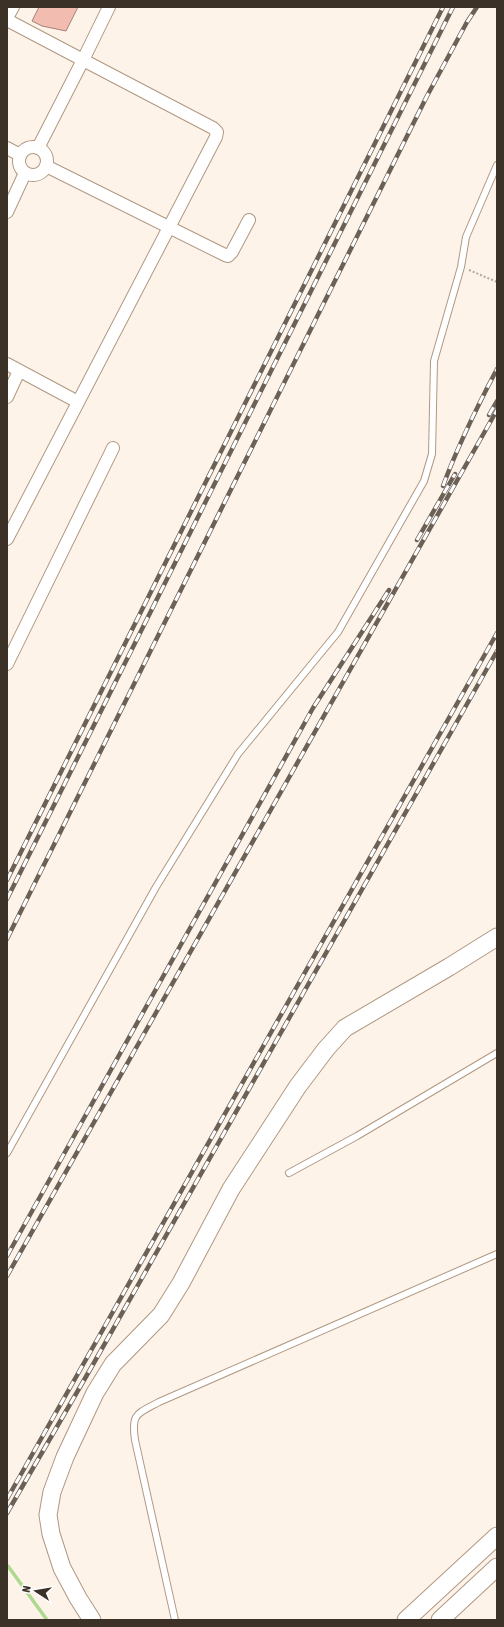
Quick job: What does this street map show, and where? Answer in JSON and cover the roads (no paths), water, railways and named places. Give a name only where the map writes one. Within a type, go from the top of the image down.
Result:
[{"type":"street","points":[[7,539],[216,137],[217,132],[213,128],[7,19],[13,7]]},
{"type":"street","points":[[38,148],[109,7]]},
{"type":"street","points":[[7,148],[20,155]]},
{"type":"street","points":[[27,148],[38,148],[44,152],[46,157],[46,166],[36,175],[25,173],[19,164],[20,155],[27,148]]},
{"type":"street","points":[[46,166],[228,256],[232,252],[249,220]]},
{"type":"street","points":[[7,212],[25,173]]},
{"type":"street","points":[[7,364],[78,402]]},
{"type":"street","points":[[7,397],[19,371]]},
{"type":"street","points":[[7,664],[113,448]]},
{"type":"street","points":[[92,1620],[62,1568],[51,1534],[48,1515],[52,1492],[65,1457],[95,1393],[113,1364],[161,1315],[181,1282],[231,1189],[298,1086],[326,1049],[345,1028],[450,967],[497,937]]},
{"type":"street","points":[[406,1620],[497,1536]]},
{"type":"street","points":[[440,1620],[497,1567]]},
{"type":"lane","points":[[7,1153],[156,887],[238,754],[338,632],[424,481],[432,454],[434,361],[461,267],[466,237],[497,165]]},
{"type":"lane","points":[[289,1173],[357,1136],[497,1053]]},
{"type":"lane","points":[[175,1620],[135,1440],[133,1422],[139,1413],[159,1402],[497,1254]]},
{"type":"waterway","points":[[8,1566],[47,1620]]},
{"type":"railway","points":[[7,880],[443,7]]},
{"type":"railway","points":[[7,899],[453,7]]},
{"type":"railway","points":[[7,939],[427,96],[467,22],[477,7]]},
{"type":"railway","points":[[443,486],[468,426],[497,369]]},
{"type":"railway","points":[[489,415],[497,401]]},
{"type":"railway","points":[[7,1276],[497,410]]},
{"type":"railway","points":[[417,540],[455,474]]},
{"type":"railway","points":[[7,1256],[313,708],[389,590]]},
{"type":"railway","points":[[7,1499],[497,633]]},
{"type":"railway","points":[[7,1513],[91,1368],[497,651]]}]
